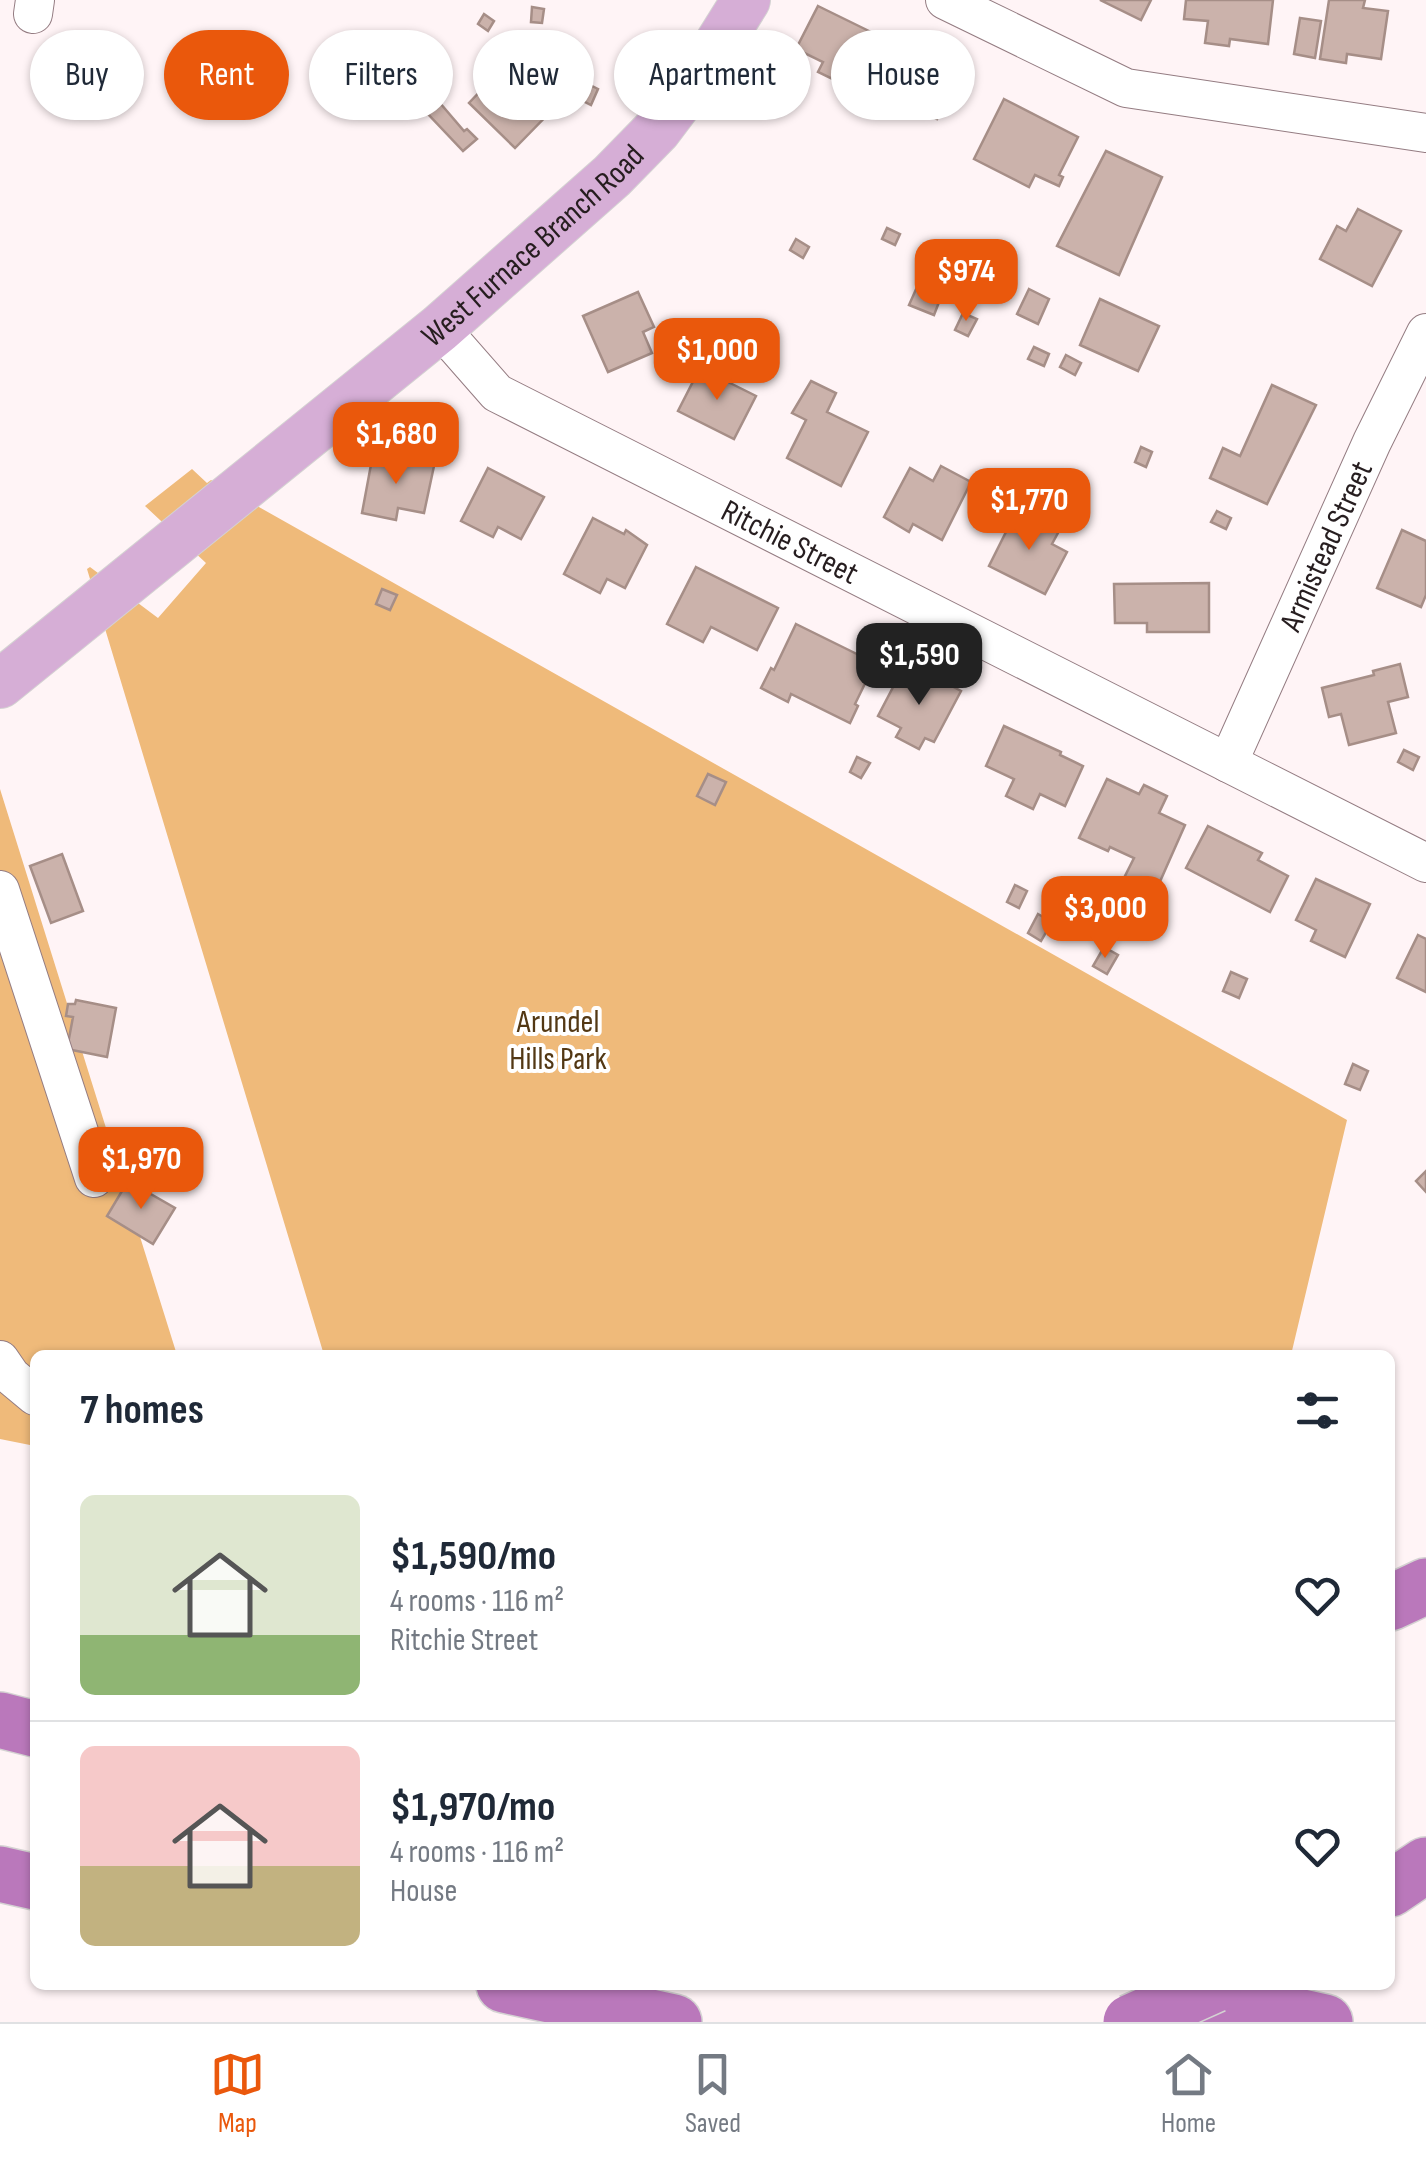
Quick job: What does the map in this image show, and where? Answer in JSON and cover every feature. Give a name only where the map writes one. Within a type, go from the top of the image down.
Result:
[{"type":"highway","points":[[1395,1601],[1426,1586]]},
{"type":"highway","points":[[0,1705],[30,1711]]},
{"type":"highway","points":[[0,1720],[30,1728]]},
{"type":"highway","points":[[1395,1886],[1426,1866]]},
{"type":"highway","points":[[0,1874],[30,1881]]},
{"type":"highway","points":[[527,1990],[672,2022]]},
{"type":"highway","points":[[1181,1990],[1325,2022]]},
{"type":"highway","points":[[1131,2022],[1203,1990]]},
{"type":"main road","name":"West Furnace Branch Road","points":[[0,684],[440,328],[612,176],[657,130],[703,69],[746,0]]},
{"type":"street","points":[[945,0],[1126,88],[1426,133]]},
{"type":"street","name":"Ritchie Street","points":[[440,328],[498,393],[1426,862]]},
{"type":"street","name":"Armistead Street","points":[[1228,763],[1372,442],[1426,333]]},
{"type":"street","points":[[0,890],[94,1178]]},
{"type":"street","points":[[0,1360],[30,1392]]},
{"type":"green space","name":"Arundel Hills Park","points":[[192,469],[207,483],[211,480],[1347,1120],[1292,1350],[322,1350],[87,569],[90,567],[158,618],[206,563],[145,506]]},
{"type":"green space","points":[[0,789],[175,1350],[30,1350],[30,1445],[0,1439]]},
{"type":"building","points":[[1100,0],[1151,0],[1141,20]]},
{"type":"building","points":[[1186,0],[1273,0],[1268,44],[1230,39],[1229,46],[1205,43],[1208,21],[1184,19]]},
{"type":"building","points":[[1329,0],[1365,0],[1363,8],[1388,11],[1381,59],[1347,54],[1346,63],[1320,59]]},
{"type":"building","points":[[818,6],[867,30],[831,30],[831,78],[818,72],[823,62],[811,56],[811,30],[806,30]]},
{"type":"building","points":[[532,7],[544,9],[542,23],[531,22]]},
{"type":"building","points":[[484,14],[494,21],[489,30],[478,24]]},
{"type":"building","points":[[1300,18],[1321,21],[1315,58],[1294,54]]},
{"type":"building","points":[[1004,99],[1078,137],[1059,175],[1063,177],[1059,186],[1035,175],[1029,187],[974,159]]},
{"type":"building","points":[[453,118],[477,139],[463,151],[434,120]]},
{"type":"building","points":[[486,120],[542,120],[515,148]]},
{"type":"building","points":[[1106,151],[1162,177],[1119,275],[1057,246]]},
{"type":"building","points":[[1358,209],[1401,231],[1372,286],[1320,259],[1337,226],[1346,231]]},
{"type":"building","points":[[887,228],[900,234],[895,245],[882,239]]},
{"type":"building","points":[[796,239],[809,247],[803,258],[790,250]]},
{"type":"building","points":[[917,287],[941,297],[934,315],[909,305]]},
{"type":"building","points":[[1029,289],[1049,299],[1038,324],[1017,314]]},
{"type":"building","points":[[638,292],[654,327],[643,332],[652,353],[608,372],[583,316]]},
{"type":"building","points":[[1100,299],[1159,326],[1138,371],[1080,345]]},
{"type":"building","points":[[963,313],[977,319],[968,336],[955,330]]},
{"type":"building","points":[[1034,347],[1049,354],[1044,366],[1028,359]]},
{"type":"building","points":[[1066,355],[1081,363],[1075,375],[1060,367]]},
{"type":"building","points":[[700,368],[756,396],[734,439],[678,411]]},
{"type":"building","points":[[811,381],[836,393],[827,412],[868,432],[841,486],[787,458],[806,420],[792,413]]},
{"type":"building","points":[[1272,385],[1316,405],[1267,504],[1210,478],[1223,448],[1240,456]]},
{"type":"building","points":[[1141,447],[1152,452],[1146,467],[1135,462]]},
{"type":"building","points":[[373,454],[434,466],[424,513],[398,508],[396,520],[362,513]]},
{"type":"building","points":[[941,466],[971,482],[942,540],[913,524],[909,532],[884,517],[910,468],[933,481]]},
{"type":"building","points":[[488,468],[544,497],[521,539],[498,527],[493,537],[461,521]]},
{"type":"building","points":[[1017,510],[1059,531],[1052,544],[1067,552],[1045,594],[989,566]]},
{"type":"building","points":[[1217,511],[1231,518],[1226,529],[1211,522]]},
{"type":"building","points":[[593,518],[624,534],[626,530],[647,545],[625,588],[607,579],[600,593],[564,574]]},
{"type":"building","points":[[1402,530],[1426,541],[1426,595],[1421,607],[1377,588]]},
{"type":"building","points":[[696,567],[778,608],[757,650],[711,627],[703,642],[667,624]]},
{"type":"building","points":[[1209,583],[1209,632],[1147,632],[1147,623],[1115,623],[1114,584]]},
{"type":"building","points":[[382,589],[397,595],[390,610],[376,604]]},
{"type":"building","points":[[796,624],[875,663],[850,723],[791,694],[788,702],[761,688]]},
{"type":"building","points":[[1400,664],[1408,697],[1388,702],[1396,733],[1349,745],[1341,714],[1329,717],[1322,688]]},
{"type":"building","points":[[901,672],[928,687],[933,676],[961,691],[934,742],[925,738],[919,749],[896,737],[901,728],[878,716]]},
{"type":"building","points":[[1004,726],[1083,766],[1065,806],[1040,794],[1033,809],[1006,796],[1014,779],[986,766]]},
{"type":"building","points":[[1404,750],[1419,757],[1413,770],[1398,762]]},
{"type":"building","points":[[857,757],[870,763],[861,778],[850,772]]},
{"type":"building","points":[[708,774],[726,782],[715,805],[697,796]]},
{"type":"building","points":[[1107,779],[1139,794],[1144,785],[1167,796],[1159,813],[1185,825],[1154,895],[1123,880],[1134,858],[1079,838]]},
{"type":"building","points":[[1208,826],[1262,853],[1258,860],[1288,876],[1270,912],[1186,868]]},
{"type":"building","points":[[62,854],[83,911],[51,923],[30,866]]},
{"type":"building","points":[[1316,879],[1370,904],[1345,957],[1311,941],[1316,930],[1296,920]]},
{"type":"building","points":[[1015,885],[1027,891],[1019,908],[1007,902]]},
{"type":"building","points":[[1038,914],[1052,922],[1041,941],[1028,933]]},
{"type":"building","points":[[1418,935],[1426,939],[1426,992],[1397,978]]},
{"type":"building","points":[[1104,947],[1118,955],[1107,974],[1093,966]]},
{"type":"building","points":[[1231,972],[1247,979],[1239,998],[1223,991]]},
{"type":"building","points":[[76,1000],[116,1008],[107,1057],[67,1049],[73,1017],[66,1016],[68,1004],[75,1004]]},
{"type":"building","points":[[1353,1064],[1368,1071],[1360,1090],[1345,1084]]},
{"type":"building","points":[[1426,1171],[1426,1192],[1416,1181]]},
{"type":"building","points":[[128,1181],[175,1208],[153,1244],[107,1216]]}]
